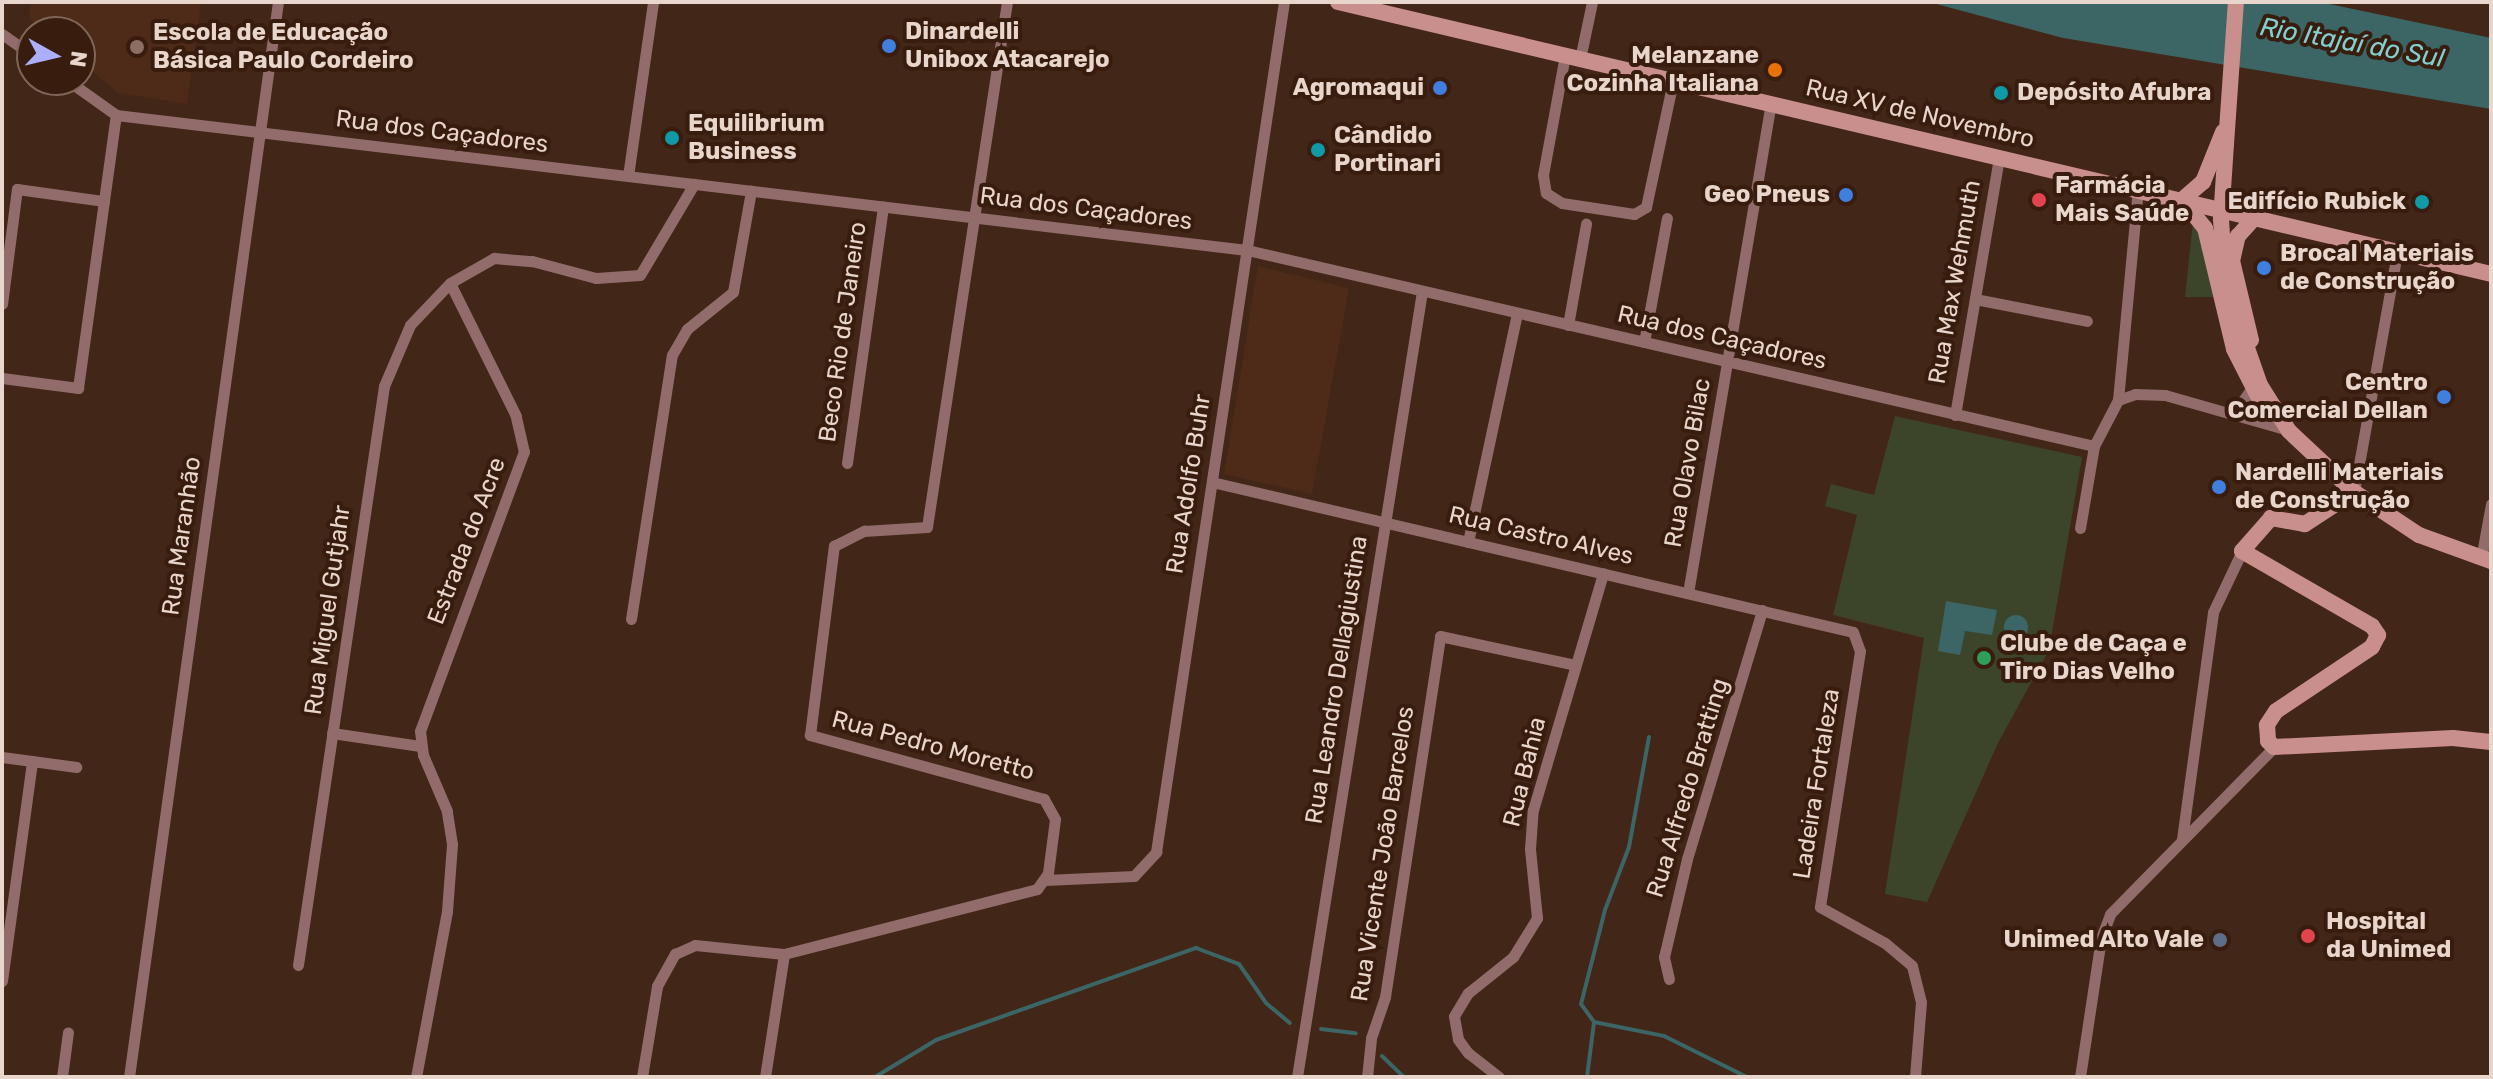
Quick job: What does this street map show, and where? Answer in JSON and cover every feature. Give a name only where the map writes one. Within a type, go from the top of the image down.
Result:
[{"type":"main road","name":"Rua XV de Novembro","points":[[1338,2],[2491,274]]},
{"type":"main road","points":[[2236,2],[2221,219],[2225,285],[2256,387]]},
{"type":"main road","points":[[2228,121],[2203,182],[2182,200],[2210,242],[2232,261]]},
{"type":"main road","points":[[2254,218],[2238,236],[2232,261],[2237,287],[2285,425]]},
{"type":"main road","points":[[2210,242],[2226,322],[2256,387],[2285,425],[2354,492],[2419,535],[2486,560]]},
{"type":"main road","points":[[2226,322],[2237,287]]},
{"type":"main road","points":[[2354,492],[2305,524],[2271,518],[2242,551],[2372,626],[2378,635],[2372,647],[2276,711],[2266,733],[2274,747],[2453,738],[2491,742]]},
{"type":"street","name":"Rua Maranhão","points":[[129,1077],[278,2]]},
{"type":"street","points":[[628,176],[653,2]]},
{"type":"street","name":"Rua Pedro Moretto","points":[[1007,2],[927,527],[864,531],[834,546],[810,735],[1044,799],[1055,819],[1045,880]]},
{"type":"street","name":"Rua Adolfo Buhr","points":[[1045,880],[1134,876],[1156,852],[1284,2]]},
{"type":"street","points":[[1592,2],[1572,57],[1543,175],[1546,193],[1562,203],[1634,214],[1646,207],[1673,81]]},
{"type":"street","name":"Rua dos Caçadores","points":[[89,96],[116,115],[1247,250],[2094,446]]},
{"type":"street","name":"Rua Olavo Bilac","points":[[1688,593],[1771,104]]},
{"type":"street","points":[[2,378],[78,388],[116,115]]},
{"type":"street","name":"Rua Max Wehmuth","points":[[1955,415],[1999,157]]},
{"type":"street","points":[[450,283],[494,258],[532,261],[596,278],[640,275],[694,184]]},
{"type":"street","points":[[2,304],[17,189],[104,201]]},
{"type":"street","points":[[2080,528],[2094,446],[2118,400],[2138,190]]},
{"type":"street","points":[[631,619],[672,355],[687,329],[733,292],[751,191]]},
{"type":"street","name":"Beco Rio de Janeiro","points":[[847,463],[883,207]]},
{"type":"street","points":[[1644,342],[1667,218]]},
{"type":"street","points":[[1568,325],[1586,224]]},
{"type":"street","points":[[2354,492],[2397,253]]},
{"type":"street","name":"Rua Miguel Gutjahr","points":[[298,965],[390,362],[410,325],[450,283]]},
{"type":"street","name":"Estrada do Acre","points":[[420,746],[427,704],[524,452],[516,416],[450,283]]},
{"type":"street","name":"Rua Leandro Dellagiustina","points":[[1297,1077],[1422,291]]},
{"type":"street","points":[[1975,299],[2087,321]]},
{"type":"street","points":[[1468,542],[1517,313]]},
{"type":"street","points":[[2235,412],[2256,387]]},
{"type":"street","points":[[2118,400],[2135,394],[2165,395],[2285,425]]},
{"type":"street","name":"Rua Castro Alves","points":[[1212,482],[1847,630],[1858,637]]},
{"type":"street","points":[[2486,560],[2491,504]]},
{"type":"street","points":[[2182,840],[2213,612],[2242,551]]},
{"type":"street","name":"Rua Bahia","points":[[1499,1077],[1468,1053],[1458,1039],[1454,1016],[1468,993],[1513,957],[1537,918],[1530,828],[1603,573]]},
{"type":"street","name":"Rua Alfredo Bratting","points":[[1669,979],[1664,957],[1687,859],[1762,610]]},
{"type":"street","name":"Rua Vicente João Barcelos","points":[[1367,1077],[1371,1038],[1385,997],[1440,636],[1575,665]]},
{"type":"street","name":"Ladeira Fortaleza","points":[[1858,637],[1860,651],[1820,907],[1885,943],[1912,966],[1921,1002],[1915,1077]]},
{"type":"street","points":[[332,733],[420,746],[447,811],[452,844],[447,911],[416,1077]]},
{"type":"street","points":[[2080,1077],[2105,925],[2119,903],[2274,747]]},
{"type":"street","points":[[2,757],[76,767]]},
{"type":"street","points":[[2,981],[32,761]]},
{"type":"street","points":[[642,1077],[657,986],[675,954],[695,945],[784,954],[1037,889],[1045,880]]},
{"type":"street","points":[[765,1077],[784,954]]},
{"type":"street","points":[[62,1077],[68,1032]]},
{"type":"shaded area","name":"Escola de Educação Básica Paulo Cordeiro","points":[[31,2],[201,2],[187,104],[118,93],[96,74],[96,16],[29,16]]},
{"type":"shaded area","points":[[1258,266],[1349,288],[1312,494],[1224,474]]},
{"type":"green space","points":[[2193,221],[2202,225],[2213,297],[2185,297]]},
{"type":"green space","name":"Clube de Caça e Tiro Dias Velho","points":[[1895,416],[2082,457],[2049,650],[1998,743],[1927,902],[1885,894],[1924,638],[1833,615],[1857,515],[1825,506],[1831,484],[1874,495]]},
{"type":"water","name":"Rio Itajaí do Sul","points":[[1929,2],[2320,2],[2491,38],[2491,109],[2063,38]]},
{"type":"water","points":[[1946,601],[1997,610],[1992,635],[1965,631],[1960,655],[1938,651]]},
{"type":"water","points":[[2016,615],[2024,619],[2028,627],[2024,635],[2016,639],[2008,635],[2004,627],[2008,619]]},
{"type":"waterway","points":[[1649,737],[1629,847],[1605,910],[1581,1004],[1594,1022],[1664,1036],[1747,1077]]},
{"type":"waterway","points":[[875,1077],[936,1040],[1196,948],[1239,964],[1266,1003],[1290,1023]]},
{"type":"waterway","points":[[1587,1077],[1594,1022]]},
{"type":"waterway","points":[[1321,1029],[1356,1033]]},
{"type":"waterway","points":[[1382,1056],[1404,1077]]},
{"type":"place","name":"Dinardelli Unibox Atacarejo","points":[[889,46]]},
{"type":"place","name":"Escola de Educação Básica Paulo Cordeiro","points":[[137,47]]},
{"type":"place","name":"Melanzane Cozinha Italiana","points":[[1775,70]]},
{"type":"place","name":"Agromaqui","points":[[1440,88]]},
{"type":"place","name":"Depósito Afubra","points":[[2001,93]]},
{"type":"place","name":"Equilibrium Business","points":[[672,138]]},
{"type":"place","name":"Cândido Portinari","points":[[1318,150]]},
{"type":"place","name":"Geo Pneus","points":[[1846,195]]},
{"type":"place","name":"Farmácia Mais Saúde","points":[[2039,200]]},
{"type":"place","name":"Edifício Rubick","points":[[2422,202]]},
{"type":"place","name":"Brocal Materiais de Construção","points":[[2264,268]]},
{"type":"place","name":"Centro Comercial Dellan","points":[[2444,397]]},
{"type":"place","name":"Nardelli Materiais de Construção","points":[[2219,487]]},
{"type":"place","name":"Clube de Caça e Tiro Dias Velho","points":[[1984,658]]},
{"type":"place","name":"Hospital da Unimed","points":[[2308,936]]},
{"type":"place","name":"Unimed Alto Vale","points":[[2220,940]]}]
